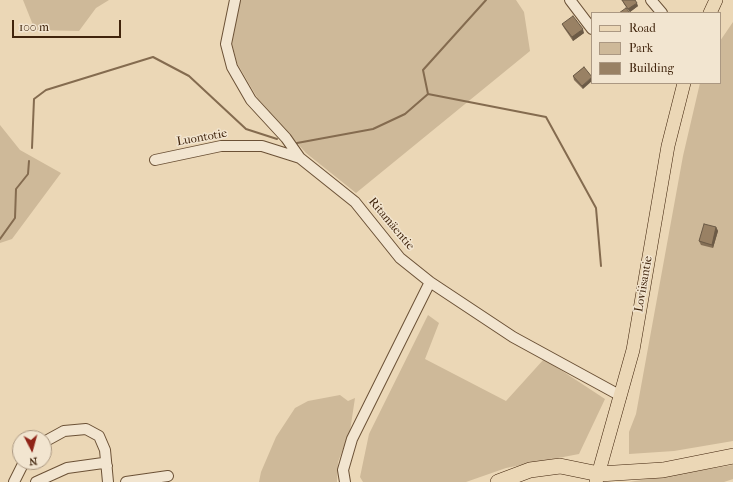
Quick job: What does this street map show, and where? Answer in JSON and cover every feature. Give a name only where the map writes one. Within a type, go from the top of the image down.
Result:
[{"type":"highway","points":[[498,482],[530,470],[560,466],[598,478],[663,470],[733,456]]},
{"type":"main road","points":[[710,12],[716,0]]},
{"type":"main road","name":"Loviisantie","points":[[598,478],[633,350],[668,146],[684,84]]},
{"type":"street","name":"Ritamäentie","points":[[235,0],[226,44],[232,66],[251,100],[286,138],[300,158],[355,202],[400,258],[430,282],[513,337],[621,396]]},
{"type":"street","points":[[570,0],[591,28]]},
{"type":"street","points":[[651,0],[661,12]]},
{"type":"street","name":"Luontotie","points":[[155,160],[221,146],[262,146],[300,158]]},
{"type":"street","points":[[345,482],[343,470],[352,439],[430,282]]},
{"type":"street","points":[[52,438],[64,431],[86,429],[99,436],[105,450],[109,481]]},
{"type":"street","points":[[36,482],[67,468],[103,463],[107,466]]},
{"type":"street","points":[[126,482],[168,476]]},
{"type":"green space","points":[[23,0],[109,0],[96,8],[79,31],[35,30]]},
{"type":"green space","points":[[240,0],[516,0],[524,12],[530,51],[356,193],[306,153],[258,99],[237,63],[232,44]]},
{"type":"green space","points":[[733,22],[733,441],[674,451],[629,454],[629,432],[636,414],[683,156],[700,84],[721,84],[721,40]]},
{"type":"green space","points":[[0,125],[20,150],[61,173],[12,239],[0,243]]},
{"type":"green space","points":[[428,315],[439,323],[425,359],[506,401],[544,359],[605,399],[579,454],[506,468],[466,482],[363,482],[360,477],[369,434]]},
{"type":"green space","points":[[340,395],[348,401],[355,398],[350,431],[338,462],[337,482],[259,482],[261,472],[276,437],[295,408],[308,401]]},
{"type":"green space","points":[[733,465],[733,479],[724,482],[629,482]]},
{"type":"building","points":[[622,0],[635,0],[637,3],[628,9]]},
{"type":"building","points":[[626,8],[629,12],[620,12]]},
{"type":"building","points":[[573,16],[583,29],[572,37],[562,24]]},
{"type":"building","points":[[584,67],[591,78],[582,86],[573,76]]},
{"type":"building","points":[[704,224],[716,227],[712,245],[699,241]]},
{"type":"waterway","points":[[297,143],[373,129],[405,114],[428,94],[423,70],[486,0]]},
{"type":"waterway","points":[[32,148],[34,99],[46,90],[153,57],[189,76],[246,129],[277,139]]},
{"type":"waterway","points":[[428,94],[546,117],[596,208],[601,266]]},
{"type":"waterway","points":[[0,239],[15,218],[16,189],[28,174],[29,161]]}]
